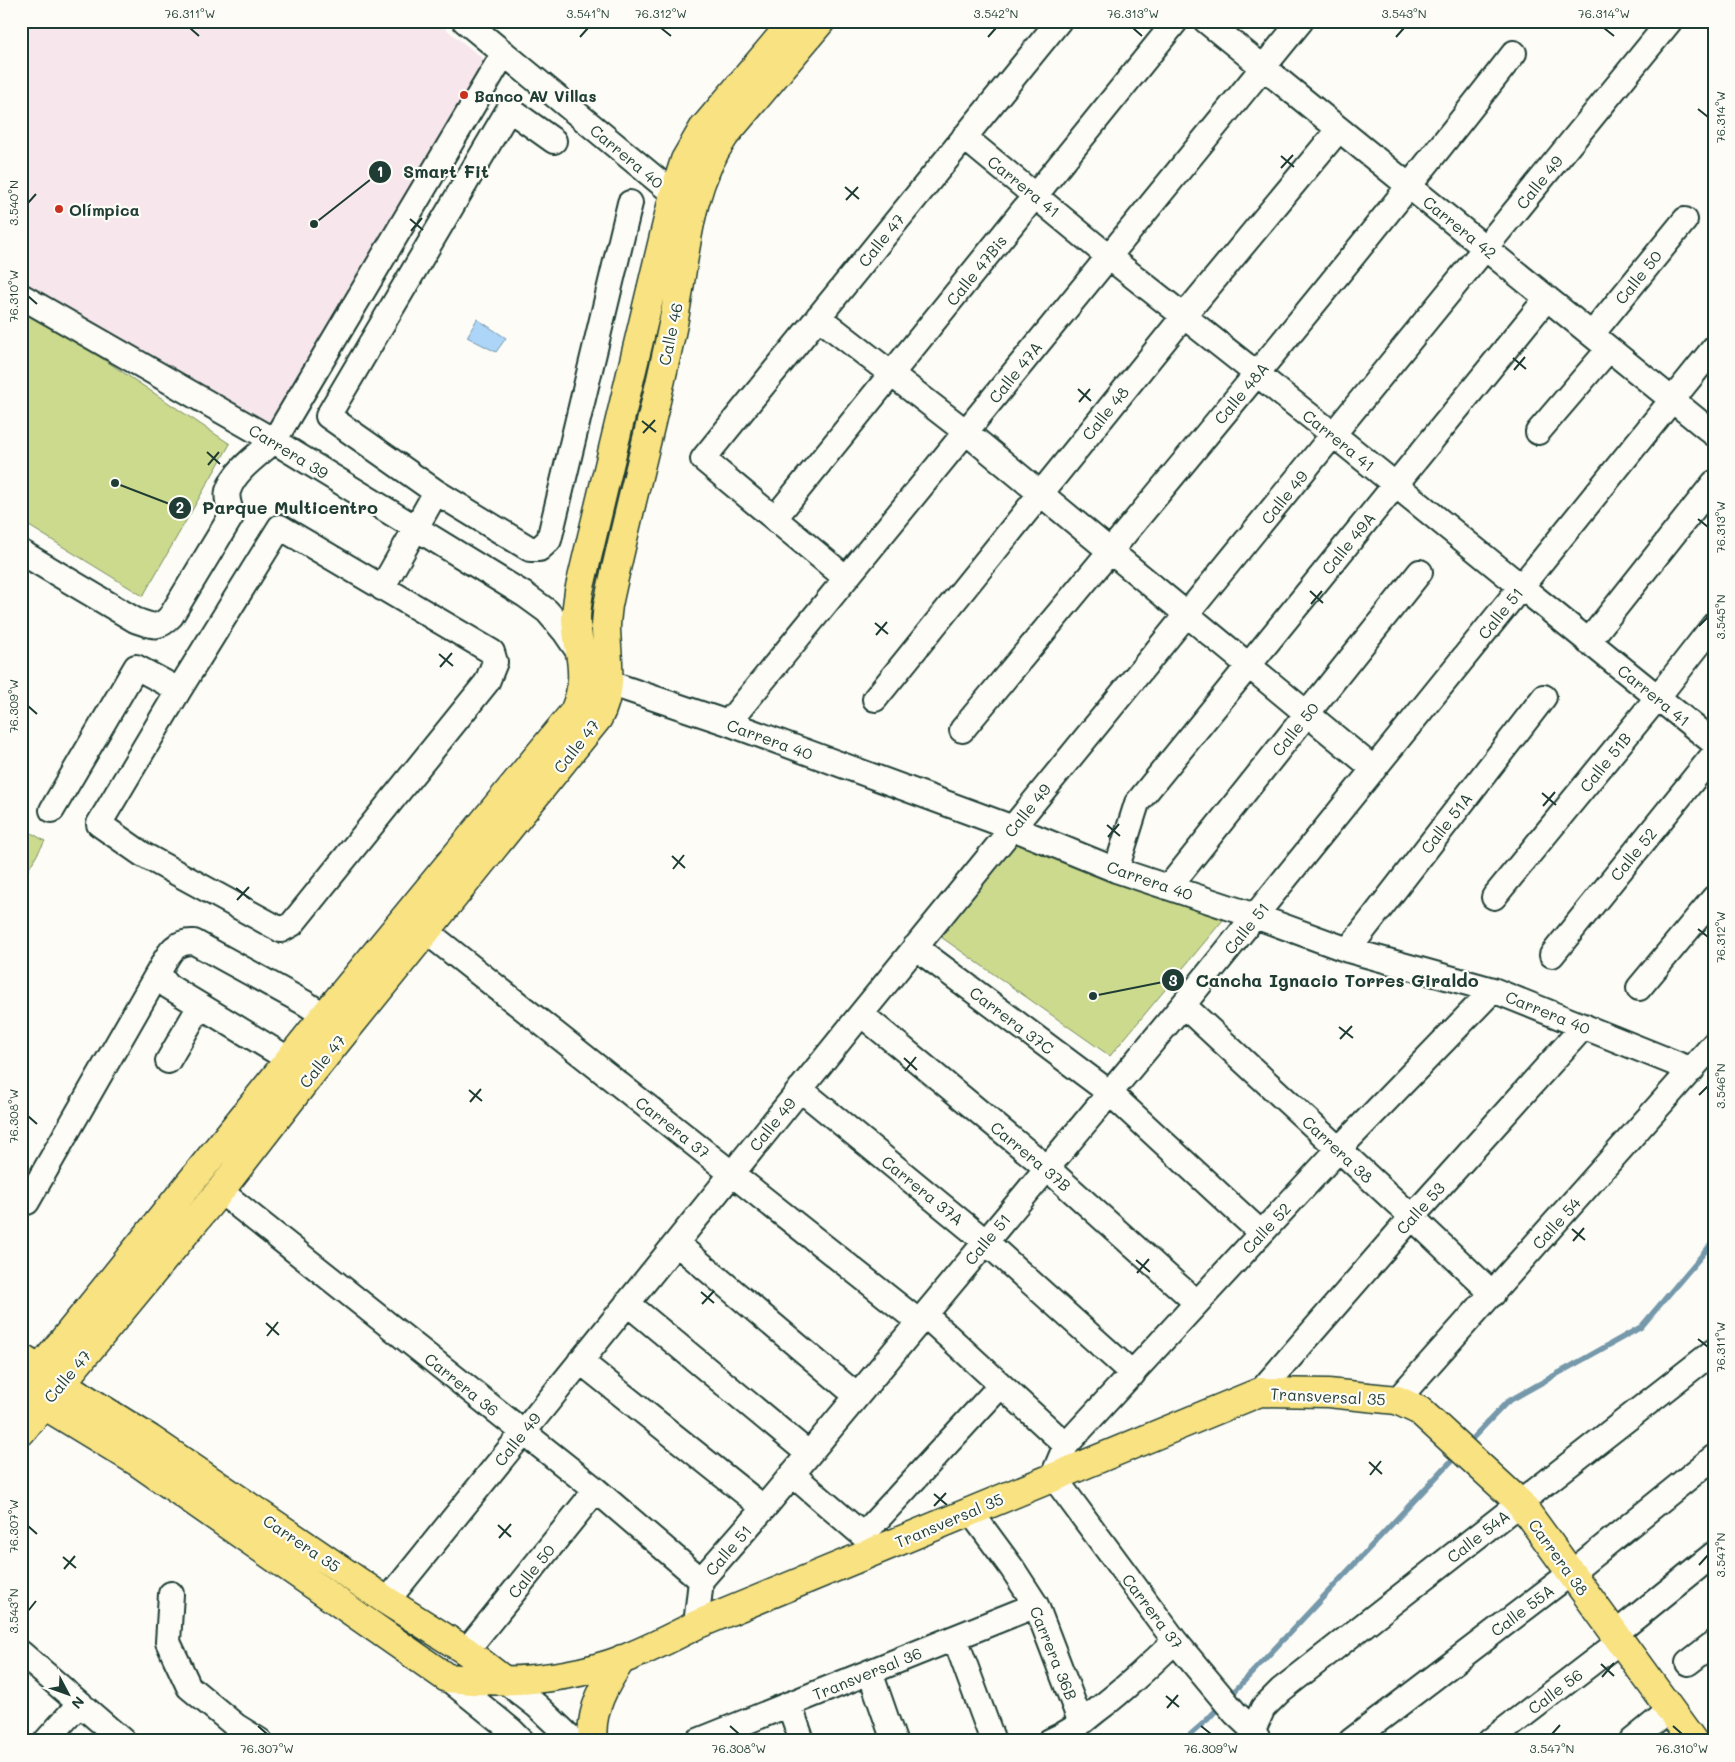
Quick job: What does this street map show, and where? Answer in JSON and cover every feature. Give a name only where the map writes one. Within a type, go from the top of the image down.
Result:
[{"type":"main road","name":"Calle 46","points":[[582,658],[576,617],[579,591],[674,194],[685,160],[704,129],[794,21]]},
{"type":"main road","name":"Calle 46","points":[[610,683],[606,626],[608,605],[674,323],[692,210],[706,167],[715,149],[821,21]]},
{"type":"main road","name":"Calle 47","points":[[41,1371],[220,1191],[336,1023],[567,721],[576,707],[582,689],[582,658]]},
{"type":"main road","name":"Calle 47","points":[[21,1432],[27,1395],[41,1371],[290,1060],[336,1023],[427,932],[598,718],[605,706],[610,683]]},
{"type":"main road","name":"Carrera 35","points":[[41,1371],[150,1439],[387,1601],[466,1651],[505,1681]]},
{"type":"main road","name":"Transversal 35","points":[[447,1678],[505,1681],[558,1676],[622,1659],[660,1644],[871,1542],[970,1511],[1260,1392],[1328,1393],[1397,1400]]},
{"type":"main road","name":"Carrera 35","points":[[27,1395],[136,1461],[447,1678]]},
{"type":"main road","name":"Carrera 38","points":[[1397,1400],[1420,1411],[1520,1503],[1693,1741]]},
{"type":"main road","points":[[593,1741],[596,1708],[606,1682],[622,1659]]},
{"type":"street","name":"Carrera 40","points":[[465,21],[674,194]]},
{"type":"street","name":"Calle 47","points":[[775,518],[703,459],[1059,21]]},
{"type":"street","name":"Calle 47Bis","points":[[775,518],[1176,21]]},
{"type":"street","name":"Carrera 42","points":[[1206,21],[1714,434]]},
{"type":"street","name":"Calle 47A","points":[[728,723],[1301,21]]},
{"type":"street","name":"Calle 49","points":[[387,1601],[915,947],[1670,21]]},
{"type":"street","points":[[21,552],[135,620],[153,626],[163,624],[171,616],[232,515],[228,505],[227,492],[233,481],[241,471],[274,441],[504,53]]},
{"type":"street","name":"Calle 48A","points":[[962,730],[1410,187],[1514,53]]},
{"type":"street","points":[[554,141],[509,109],[328,416],[436,492],[530,549],[539,549],[549,540],[630,203]]},
{"type":"street","name":"Calle 48","points":[[875,699],[1184,316],[1339,129]]},
{"type":"street","name":"Carrera 41","points":[[964,137],[1109,257],[1334,435],[1714,743]]},
{"type":"street","name":"Calle 50","points":[[1538,432],[1685,220]]},
{"type":"street","name":"Carrera 39","points":[[21,296],[274,441],[525,595],[547,612],[565,632],[582,658],[610,683]]},
{"type":"street","name":"Calle 49A","points":[[1116,870],[1137,803],[1547,298]]},
{"type":"street","points":[[818,317],[966,432],[1250,664],[1374,769]]},
{"type":"street","name":"Calle 51","points":[[696,1625],[701,1580],[764,1508],[1256,916],[1714,348]]},
{"type":"street","points":[[1588,642],[1714,483]]},
{"type":"street","points":[[382,588],[436,492]]},
{"type":"street","points":[[775,518],[846,578]]},
{"type":"street","points":[[280,527],[382,588],[492,652],[495,662],[487,682],[292,924],[281,930],[142,854],[99,824],[280,527]]},
{"type":"street","name":"Calle 50","points":[[1169,887],[1420,572]]},
{"type":"street","name":"Calle 51B","points":[[1494,897],[1657,698],[1714,625]]},
{"type":"street","points":[[52,810],[136,666],[179,690]]},
{"type":"street","name":"Carrera 40","points":[[610,683],[728,723],[1013,828],[1116,870],[1256,916],[1348,950],[1493,990],[1692,1070]]},
{"type":"street","name":"Calle 51A","points":[[1348,950],[1544,697]]},
{"type":"street","name":"Calle 52","points":[[1552,955],[1714,754]]},
{"type":"street","points":[[1639,988],[1714,898]]},
{"type":"street","name":"Carrera 37","points":[[427,932],[732,1174],[922,1318],[1001,1385],[1066,1445]]},
{"type":"street","points":[[27,1202],[171,949],[182,942],[194,942],[336,1023]]},
{"type":"street","name":"Carrera 37C","points":[[915,947],[1110,1093],[1261,1233]]},
{"type":"street","points":[[158,973],[168,986],[290,1060]]},
{"type":"street","name":"Calle 52","points":[[1053,1476],[1066,1445],[1339,1149],[1493,990]]},
{"type":"street","name":"Carrera 38","points":[[1182,1005],[1412,1217],[1492,1294]]},
{"type":"street","points":[[168,1061],[200,1006]]},
{"type":"street","name":"Carrera 37B","points":[[861,1014],[1047,1168],[1197,1303]]},
{"type":"street","name":"Calle 53","points":[[1260,1392],[1412,1217],[1584,1026]]},
{"type":"street","name":"Calle 54","points":[[1397,1400],[1714,1044]]},
{"type":"street","name":"Carrera 37A","points":[[800,1089],[986,1242],[1133,1374]]},
{"type":"street","name":"Carrera 36","points":[[220,1191],[596,1490],[701,1580]]},
{"type":"street","points":[[676,1243],[857,1396]]},
{"type":"street","points":[[627,1303],[809,1454]]},
{"type":"street","name":"Calle 54A","points":[[1256,1735],[1263,1708],[1282,1690],[1714,1351]]},
{"type":"street","points":[[580,1361],[764,1508]]},
{"type":"street","points":[[792,1474],[871,1542],[1001,1385]]},
{"type":"street","name":"Calle 55A","points":[[1351,1741],[1571,1573],[1714,1457]]},
{"type":"street","name":"Carrera 37","points":[[1053,1476],[1175,1641],[1235,1713],[1256,1735]]},
{"type":"street","name":"Calle 50","points":[[466,1651],[596,1490]]},
{"type":"street","name":"Carrera 36B","points":[[970,1511],[1036,1604],[1081,1723]]},
{"type":"street","name":"Calle 56","points":[[1490,1741],[1618,1638],[1714,1554]]},
{"type":"street","points":[[170,1594],[168,1642],[189,1687],[236,1726],[260,1741]]},
{"type":"street","name":"Transversal 36","points":[[704,1739],[1036,1604]]},
{"type":"street","points":[[954,1638],[993,1741]]},
{"type":"street","points":[[1050,1741],[1059,1738],[1081,1723],[1124,1690],[1175,1641]]},
{"type":"street","points":[[1688,1663],[1714,1643]]},
{"type":"street","points":[[21,1653],[123,1741]]},
{"type":"street","points":[[870,1672],[894,1741]]},
{"type":"street","name":"Carrera 35","points":[[447,1678],[510,1737]]},
{"type":"street","name":"Carrera 35","points":[[505,1681],[538,1706],[574,1741]]},
{"type":"street","points":[[46,1741],[80,1704]]},
{"type":"street","points":[[789,1704],[802,1741]]},
{"type":"street","points":[[1632,1741],[1670,1710]]},
{"type":"shaded area","points":[[21,21],[436,21],[496,69],[277,434],[21,280]]},
{"type":"green space","points":[[21,304],[230,444],[143,596],[21,521]]},
{"type":"green space","points":[[21,827],[45,841],[21,882]]},
{"type":"green space","points":[[1018,841],[1223,920],[1110,1056],[941,937]]},
{"type":"water","points":[[477,319],[506,338],[496,352],[467,337]]},
{"type":"waterway","points":[[1466,1445],[1507,1402],[1641,1327],[1714,1241]]},
{"type":"waterway","points":[[1230,1696],[1456,1456]]},
{"type":"waterway","points":[[1183,1741],[1221,1705]]},
{"type":"place","name":"Banco AV Villas","points":[[464,95]]},
{"type":"place","name":"Olímpica","points":[[59,209]]},
{"type":"place","name":"Smart Fit","points":[[314,224]]},
{"type":"place","name":"Parque Multicentro","points":[[115,483]]},
{"type":"place","name":"Cancha Ignacio Torres Giraldo","points":[[1093,996]]}]
